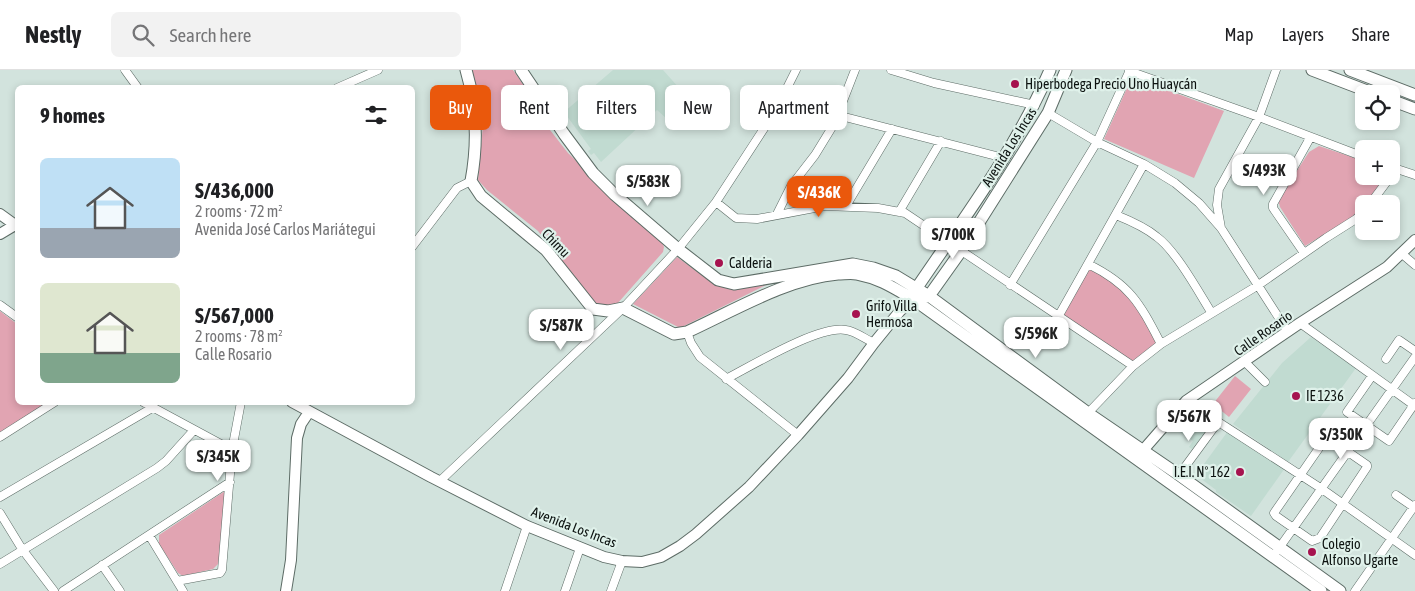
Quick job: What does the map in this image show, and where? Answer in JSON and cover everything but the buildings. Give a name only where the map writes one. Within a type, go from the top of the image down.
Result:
[{"type":"main road","points":[[466,70],[474,108],[476,133],[475,159],[471,181]]},
{"type":"main road","points":[[521,70],[558,126],[593,172],[614,194],[714,278],[734,284],[853,264],[873,268],[896,276],[914,294],[1276,552],[1340,591]]},
{"type":"main road","name":"Avenida Los Incas","points":[[914,294],[1004,158],[1035,105],[1050,70]]},
{"type":"main road","name":"Avenida Los Incas","points":[[929,296],[961,251],[1048,113],[1066,70]]},
{"type":"main road","points":[[1312,70],[1355,86]]},
{"type":"main road","points":[[1350,70],[1415,95]]},
{"type":"main road","points":[[1371,78],[1371,85]]},
{"type":"main road","points":[[1400,103],[1415,109]]},
{"type":"main road","name":"Chimu","points":[[471,181],[481,196],[546,250],[593,309],[608,311],[623,308]]},
{"type":"main road","points":[[623,308],[674,334],[687,332],[801,281],[828,275],[854,273],[883,281],[914,294],[929,296],[1088,413],[1139,454],[1179,475],[1276,552],[1321,591]]},
{"type":"street","points":[[125,70],[136,85]]},
{"type":"street","points":[[344,85],[378,70]]},
{"type":"street","points":[[440,482],[623,308],[678,249],[716,202],[776,110],[796,70]]},
{"type":"street","points":[[847,90],[855,70]]},
{"type":"street","points":[[891,70],[934,83],[1035,105]]},
{"type":"street","points":[[1010,284],[1097,142],[1129,70],[1355,154]]},
{"type":"street","points":[[1221,228],[1218,205],[1219,189],[1259,117],[1276,70]]},
{"type":"street","points":[[1048,113],[1097,142],[1144,164],[1175,183],[1199,202],[1221,228],[1288,332]]},
{"type":"street","points":[[847,118],[1004,158]]},
{"type":"street","points":[[846,206],[892,129]]},
{"type":"street","points":[[777,214],[791,186],[815,155],[830,130]]},
{"type":"street","points":[[1304,253],[1273,204],[1310,138]]},
{"type":"street","points":[[899,212],[941,141]]},
{"type":"street","points":[[1058,317],[1144,164]]},
{"type":"street","points":[[1400,173],[1415,175]]},
{"type":"street","points":[[415,243],[457,188],[471,181]]},
{"type":"street","points":[[716,202],[736,218],[756,219],[825,206],[878,208],[905,213],[1133,366]]},
{"type":"street","points":[[0,214],[15,225]]},
{"type":"street","points":[[1116,215],[1134,222],[1162,242],[1180,264],[1211,312]]},
{"type":"street","points":[[1088,413],[1133,366],[1161,344],[1211,312],[1257,286],[1355,220]]},
{"type":"street","points":[[0,224],[15,226]]},
{"type":"street","points":[[0,234],[15,226]]},
{"type":"street","name":"Calle Rosario","points":[[1139,454],[1186,401],[1300,323],[1387,267],[1415,240]]},
{"type":"street","points":[[1401,253],[1415,265]]},
{"type":"street","points":[[1088,264],[1122,283],[1146,316],[1161,344]]},
{"type":"street","name":"Avenida Los Incas","points":[[297,405],[440,482],[527,526],[604,557],[622,561],[642,562],[661,557],[680,546],[749,486],[798,435],[848,378],[914,294]]},
{"type":"street","points":[[0,306],[15,316]]},
{"type":"street","points":[[1300,323],[1415,405],[1389,441],[1347,412],[1372,376]]},
{"type":"street","points":[[726,378],[823,332],[836,329],[848,330],[874,343]]},
{"type":"street","points":[[687,332],[691,343],[700,357],[798,435]]},
{"type":"street","points":[[1386,359],[1399,340],[1415,351]]},
{"type":"street","points":[[1276,552],[1415,357]]},
{"type":"street","points":[[1245,362],[1265,382]]},
{"type":"street","points":[[1186,401],[1322,488],[1415,555]]},
{"type":"street","points":[[0,437],[50,405]]},
{"type":"street","points":[[148,405],[232,450]]},
{"type":"street","points":[[177,581],[222,570],[232,450],[240,405]]},
{"type":"street","points":[[0,497],[152,408]]},
{"type":"street","points":[[286,591],[291,560],[297,438],[299,427],[309,412]]},
{"type":"street","points":[[1179,475],[1218,422]]},
{"type":"street","points":[[0,564],[157,468],[194,430]]},
{"type":"street","points":[[1326,438],[1367,465],[1318,540],[1312,541],[1274,513],[1302,475],[1326,438]]},
{"type":"street","points":[[63,591],[230,482]]},
{"type":"street","points":[[1355,591],[1415,507],[1396,495]]},
{"type":"street","points":[[0,513],[22,549],[54,591]]},
{"type":"street","points":[[505,591],[527,526]]},
{"type":"street","points":[[149,534],[183,591]]},
{"type":"street","points":[[565,591],[580,548]]},
{"type":"street","points":[[611,591],[622,561]]},
{"type":"street","points":[[102,565],[120,591]]},
{"type":"shaded area","points":[[469,70],[513,70],[524,85],[501,85],[501,130],[550,130],[568,153],[662,242],[663,252],[617,304],[606,306],[594,302],[538,231],[487,190],[478,180],[483,130],[491,130],[491,85],[473,85]]},
{"type":"shaded area","points":[[613,70],[663,70],[676,85],[665,85],[665,117],[657,110],[655,112],[655,85],[596,85]]},
{"type":"shaded area","points":[[1132,77],[1224,111],[1194,178],[1104,139]]},
{"type":"shaded area","points":[[578,100],[578,130],[635,130],[601,162],[594,153],[591,155],[588,151],[591,149],[568,117],[568,109]]},
{"type":"shaded area","points":[[1319,146],[1355,158],[1355,185],[1380,185],[1372,195],[1355,195],[1355,215],[1353,217],[1305,246],[1280,207],[1278,200],[1309,152]]},
{"type":"shaded area","points":[[677,257],[714,284],[724,286],[770,283],[680,328],[633,304]]},
{"type":"shaded area","points":[[1089,269],[1111,280],[1133,301],[1158,344],[1131,364],[1061,316]]},
{"type":"shaded area","points":[[0,311],[15,322],[15,405],[44,405],[0,434]]},
{"type":"shaded area","name":"IE 1236","points":[[1311,337],[1356,368],[1288,462],[1233,424],[1282,363]]},
{"type":"shaded area","points":[[1235,376],[1251,389],[1229,417],[1213,404]]},
{"type":"shaded area","points":[[1189,406],[1213,423],[1192,449],[1189,447],[1193,441],[1170,425]]},
{"type":"shaded area","name":"I.E.I. N° 162","points":[[1228,431],[1285,468],[1251,516],[1216,492],[1216,490],[1196,475]]},
{"type":"shaded area","points":[[225,491],[220,562],[213,569],[183,576],[178,573],[159,544],[159,535]]},
{"type":"place","name":"Hiperbodega Precio Uno Huaycán","points":[[1015,84]]},
{"type":"place","name":"Calderia","points":[[719,263]]},
{"type":"place","name":"Grifo Villa Hermosa","points":[[856,314]]},
{"type":"place","name":"IE 1236","points":[[1296,396]]},
{"type":"place","name":"I.E.I. N° 162","points":[[1240,472]]},
{"type":"place","name":"Colegio Alfonso Ugarte","points":[[1312,552]]}]
